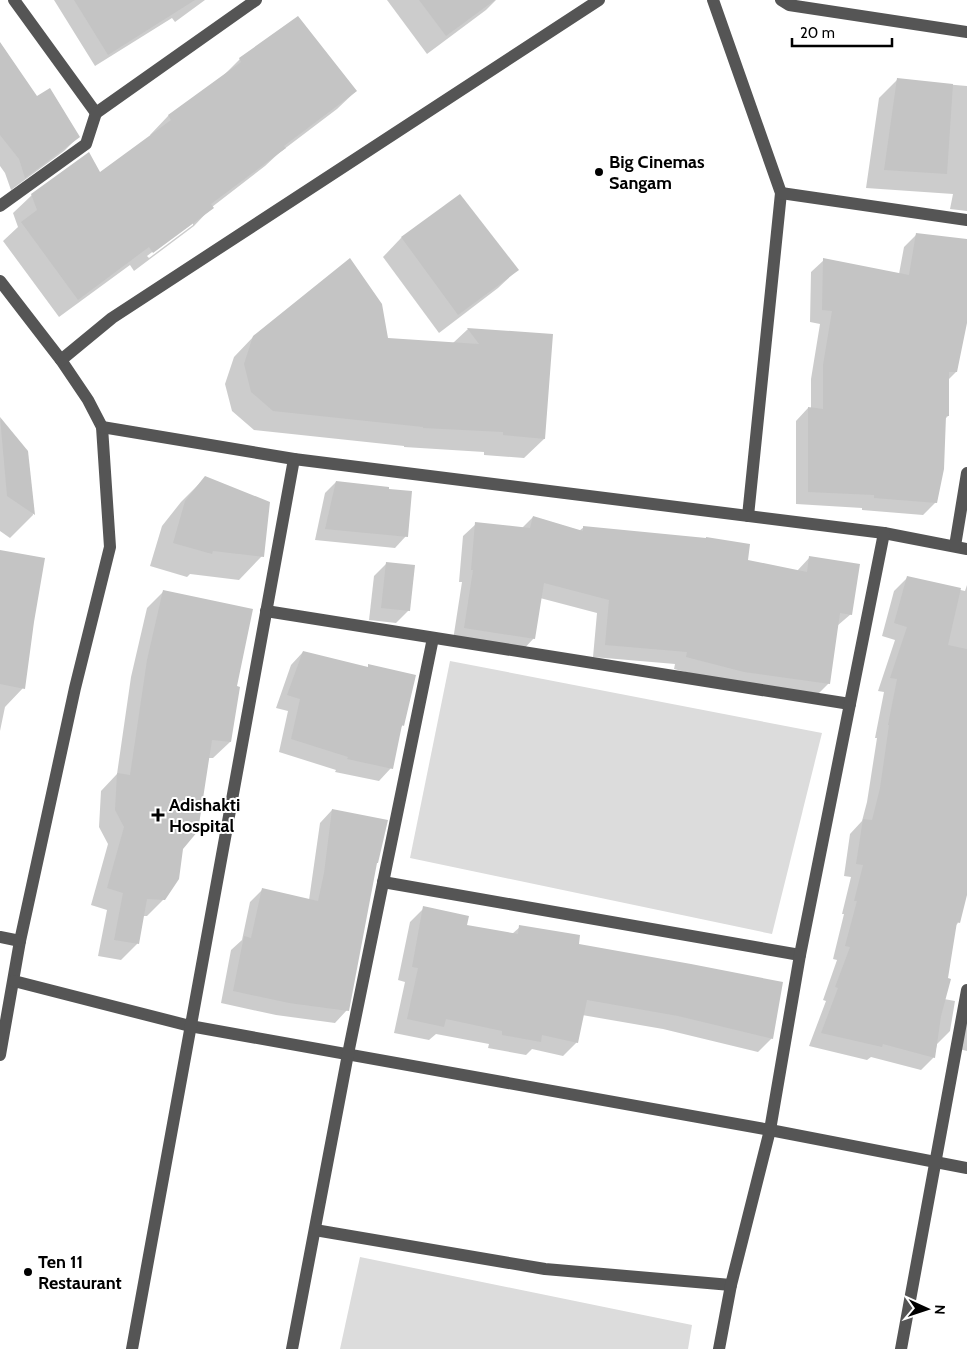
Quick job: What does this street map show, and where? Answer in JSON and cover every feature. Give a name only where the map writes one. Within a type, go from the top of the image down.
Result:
[{"type":"street","points":[[14,0],[96,113]]},
{"type":"street","points":[[0,206],[86,144],[96,113],[256,0]]},
{"type":"street","points":[[61,360],[112,318],[599,0]]},
{"type":"street","points":[[713,0],[781,193],[748,516]]},
{"type":"street","points":[[781,0],[789,5],[967,32]]},
{"type":"street","points":[[781,193],[967,220]]},
{"type":"street","points":[[0,281],[61,360],[88,400],[102,428],[110,547],[75,688],[20,941],[0,1055]]},
{"type":"street","points":[[102,428],[294,459],[884,533],[961,548],[967,473]]},
{"type":"street","points":[[132,1349],[294,459]]},
{"type":"street","points":[[719,1349],[731,1285],[770,1130],[800,955],[884,533]]},
{"type":"street","points":[[266,611],[850,704]]},
{"type":"street","points":[[292,1349],[348,1054],[433,638]]},
{"type":"street","points":[[383,882],[800,955]]},
{"type":"street","points":[[0,937],[20,941]]},
{"type":"street","points":[[14,981],[190,1026],[770,1130],[967,1168]]},
{"type":"street","points":[[901,1349],[967,990]]},
{"type":"street","points":[[315,1230],[545,1269],[731,1285]]},
{"type":"shaded area","points":[[450,661],[822,733],[772,934],[410,858]]},
{"type":"shaded area","points":[[360,1257],[692,1325],[688,1349],[340,1349]]},
{"type":"building","points":[[74,0],[195,0],[108,55]]},
{"type":"building","points":[[419,0],[495,0],[446,36]]},
{"type":"building","points":[[298,16],[357,91],[284,146],[286,148],[211,204],[214,208],[153,253],[149,247],[78,300],[21,222],[37,210],[31,194],[89,152],[100,172],[171,120],[168,115],[241,62],[239,58]]},
{"type":"building","points":[[0,42],[37,96],[50,88],[80,137],[25,178],[19,159],[0,135]]},
{"type":"building","points":[[897,78],[953,84],[947,174],[884,170]]},
{"type":"building","points":[[460,194],[519,270],[458,315],[401,237]]},
{"type":"building","points":[[916,233],[967,239],[967,323],[957,372],[949,372],[949,416],[946,416],[944,469],[937,503],[874,498],[874,495],[808,492],[808,407],[823,409],[823,365],[832,311],[822,310],[823,258],[909,275]]},
{"type":"building","points":[[350,258],[382,304],[388,338],[479,344],[467,328],[553,334],[545,439],[503,435],[503,432],[423,428],[273,411],[251,392],[244,364],[253,336]]},
{"type":"building","points":[[0,417],[28,451],[35,515],[7,496]]},
{"type":"building","points":[[205,476],[270,502],[264,557],[213,551],[212,554],[173,543],[185,501]]},
{"type":"building","points":[[336,481],[412,491],[408,537],[325,529]]},
{"type":"building","points":[[533,516],[583,531],[583,526],[706,537],[750,544],[748,560],[807,572],[809,556],[860,564],[852,615],[840,613],[830,684],[744,672],[686,657],[687,652],[605,645],[609,600],[544,583],[535,639],[464,628],[473,570],[471,570],[475,522],[530,528]]},
{"type":"building","points":[[0,550],[45,558],[25,689],[0,684]]},
{"type":"building","points":[[386,562],[415,565],[410,611],[381,608]]},
{"type":"building","points":[[907,576],[961,588],[948,645],[967,649],[967,895],[960,923],[957,922],[948,978],[951,979],[941,1016],[935,1058],[883,1044],[882,1047],[821,1033],[838,988],[835,987],[850,947],[845,946],[857,901],[854,901],[863,865],[856,864],[863,819],[872,820],[880,788],[888,725],[897,679],[890,678],[907,627],[894,623]]},
{"type":"building","points":[[163,590],[253,609],[237,686],[240,687],[231,742],[212,740],[198,831],[183,849],[179,879],[165,900],[147,899],[139,944],[114,940],[123,893],[107,888],[124,827],[115,810],[117,773],[130,775],[147,660]]},
{"type":"building","points":[[303,651],[368,667],[368,664],[416,675],[404,726],[402,725],[393,769],[347,759],[348,757],[291,739],[300,699],[287,695]]},
{"type":"building","points":[[332,809],[388,820],[377,863],[349,1011],[289,1003],[233,991],[244,936],[251,938],[262,888],[318,901],[324,873]]},
{"type":"building","points":[[423,906],[469,916],[467,925],[518,934],[519,925],[580,935],[579,944],[783,982],[773,1039],[678,1016],[587,1000],[578,1043],[542,1035],[541,1042],[502,1035],[502,1031],[446,1019],[444,1027],[407,1019],[418,968],[412,967]]},
{"type":"place","name":"Big Cinemas Sangam","points":[[599,172]]},
{"type":"place","name":"Adishakti Hospital","points":[[158,815]]},
{"type":"place","name":"Ten 11 Restaurant","points":[[28,1272]]}]
